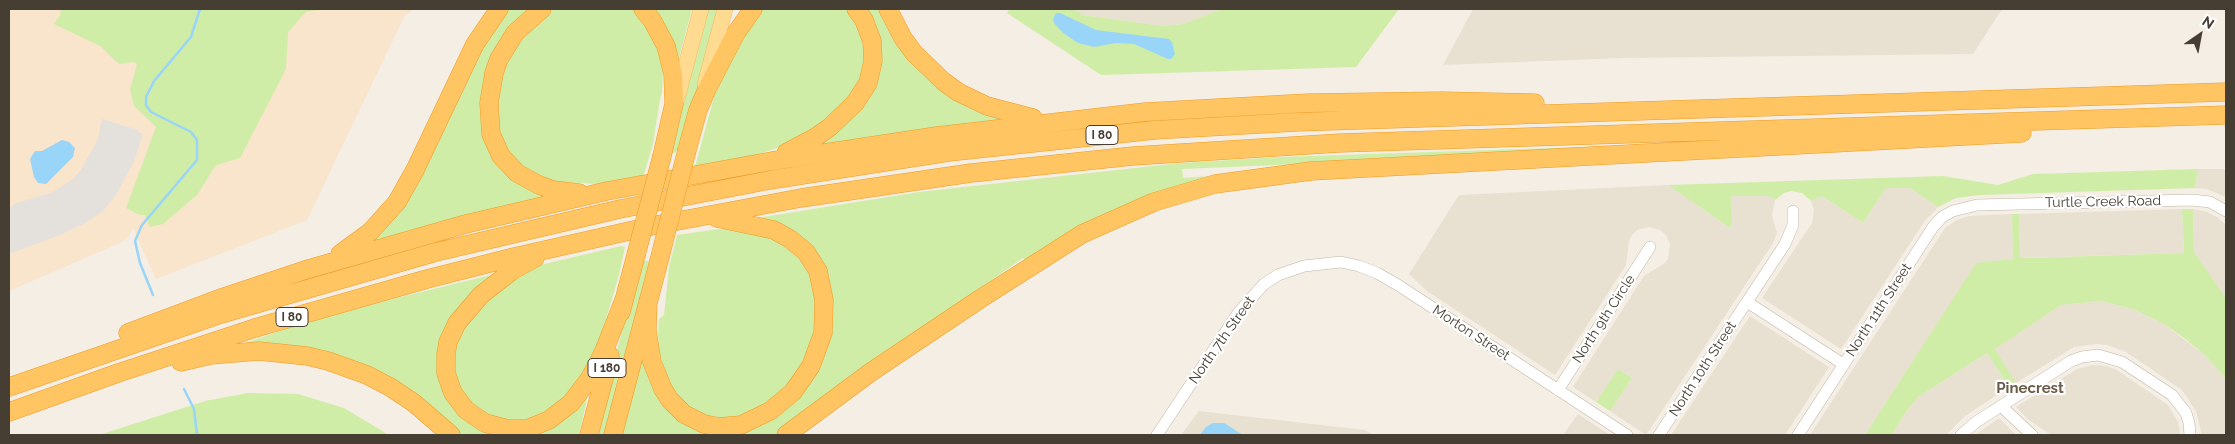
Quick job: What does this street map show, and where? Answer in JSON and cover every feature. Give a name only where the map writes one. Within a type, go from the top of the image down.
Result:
[{"type":"highway","points":[[305,270],[339,255],[354,245],[380,223],[397,202],[415,170],[475,44],[499,9]]},
{"type":"highway","points":[[542,9],[515,33],[499,59],[488,103],[491,134],[495,145],[508,165],[517,173],[538,185],[572,193],[607,191]]},
{"type":"highway","points":[[644,9],[660,32],[670,60],[674,89],[672,120]]},
{"type":"highway","points":[[698,110],[720,62],[740,27],[753,9]]},
{"type":"highway","points":[[757,163],[781,155],[816,137],[843,116],[864,91],[872,72],[874,51],[869,31],[856,9]]},
{"type":"highway","points":[[888,9],[903,38],[914,53],[929,69],[958,92],[1007,113],[1053,121]]},
{"type":"highway","name":"I 80","points":[[9,387],[221,314],[436,252],[611,211],[788,177],[949,152],[1155,130],[1297,122],[2226,92]]},
{"type":"highway","points":[[9,383],[154,322],[305,270],[466,224],[607,191],[861,146],[1053,121],[1145,112],[1308,103],[1441,101],[1718,108]]},
{"type":"highway","name":"I 180","points":[[613,435],[698,110]]},
{"type":"highway","name":"I 80","points":[[9,414],[118,373],[264,325],[427,278],[582,241],[801,198],[961,175],[1133,156],[1247,148],[2226,115]]},
{"type":"highway","points":[[786,435],[871,372],[1082,234],[1154,202],[1215,184],[1311,171],[1987,136],[2199,116]]},
{"type":"highway","name":"I 180","points":[[589,435],[672,120]]},
{"type":"highway","points":[[648,301],[648,344],[660,383],[676,407],[695,420],[719,427],[748,422],[770,411],[782,402],[803,380],[818,350],[825,315],[822,285],[812,260],[798,245],[774,230],[709,217]]},
{"type":"highway","points":[[582,241],[549,252],[513,270],[481,295],[457,323],[448,342],[446,363],[450,384],[458,401],[475,418],[496,427],[508,429],[527,428],[549,420],[571,403],[590,378],[604,351],[624,300]]},
{"type":"highway","points":[[9,414],[190,360],[237,352],[259,351],[307,356],[338,364],[367,375],[414,403],[451,435]]},
{"type":"main road","name":"I 180","points":[[672,120],[700,9]]},
{"type":"main road","name":"I 180","points":[[698,110],[725,9]]},
{"type":"street","name":"Turtle Creek Road","points":[[1976,205],[2202,200],[2218,205],[2226,211]]},
{"type":"street","name":"North 11th Street","points":[[1798,435],[1933,227],[1942,217],[1952,211],[1976,205]]},
{"type":"street","name":"North 10th Street","points":[[1659,435],[1785,244],[1793,225],[1793,211]]},
{"type":"street","name":"North 9th Circle","points":[[1558,390],[1650,247]]},
{"type":"street","name":"Morton Street","points":[[1304,266],[1340,262],[1359,266],[1377,273],[1627,435]]},
{"type":"street","name":"North 7th Street","points":[[1157,435],[1250,298],[1264,284],[1278,275],[1304,266]]},
{"type":"street","points":[[1747,302],[1844,364]]},
{"type":"street","points":[[1962,435],[1976,422],[2072,361],[2082,357],[2098,356],[2122,362],[2172,395],[2186,413],[2190,432]]},
{"type":"street","points":[[2001,406],[2032,435]]},
{"type":"shaded area","points":[[9,9],[414,9],[404,17],[307,220],[156,279],[133,228],[129,236],[122,242],[9,291]]},
{"type":"shaded area","points":[[1074,9],[1222,9],[1183,24],[1163,26],[1083,15]]},
{"type":"shaded area","points":[[1473,9],[2002,9],[1973,54],[1623,58],[1443,65]]},
{"type":"shaded area","points":[[102,119],[138,130],[138,132],[143,134],[134,161],[116,195],[103,211],[85,223],[60,235],[9,254],[9,210],[14,204],[53,192],[72,180],[81,170],[98,139]]},
{"type":"shaded area","points":[[2198,169],[2226,169],[2226,197],[2207,189],[2195,188]]},
{"type":"shaded area","points":[[1668,185],[1730,228],[1732,224],[1731,196],[1770,196],[1775,200],[1772,215],[1777,233],[1773,243],[1646,435],[1610,411],[1632,378],[1618,369],[1596,402],[1573,387],[1644,276],[1665,263],[1668,259],[1670,244],[1666,235],[1660,230],[1649,227],[1637,230],[1632,235],[1629,241],[1626,265],[1555,375],[1427,291],[1409,274],[1459,195]]},
{"type":"shaded area","points":[[1886,188],[1910,188],[1938,207],[1924,222],[1841,349],[1762,298],[1812,223],[1814,210],[1811,201],[1822,196],[1863,223]]},
{"type":"shaded area","points":[[2182,209],[2184,253],[2020,258],[2019,214]]},
{"type":"shaded area","points":[[2193,209],[2207,212],[2217,217],[2226,225],[2226,298],[2194,252]]},
{"type":"shaded area","points":[[2012,214],[2013,259],[1976,264],[1865,435],[1810,435],[1945,228],[1957,220],[1969,216]]},
{"type":"shaded area","points":[[2101,301],[2133,309],[2164,324],[2206,356],[2226,379],[2226,435],[2202,435],[2196,411],[2182,390],[2126,352],[2107,345],[2096,344],[2074,347],[2016,383],[1994,349],[2061,305]]},
{"type":"shaded area","points":[[1750,316],[1829,367],[1785,435],[1671,435]]},
{"type":"shaded area","points":[[1987,353],[2009,387],[1965,416],[1946,435],[1892,435],[1905,413],[1918,397]]},
{"type":"shaded area","points":[[2093,365],[2106,366],[2117,370],[2168,405],[2178,422],[2180,435],[2051,435],[2029,420],[2016,407],[2077,369]]},
{"type":"shaded area","points":[[1199,411],[1365,430],[1374,435],[1181,435]]},
{"type":"shaded area","points":[[1578,414],[1610,435],[1563,435]]},
{"type":"shaded area","points":[[1999,418],[2016,435],[1975,435],[1978,433]]},
{"type":"green space","points":[[61,9],[323,9],[306,12],[288,32],[286,69],[240,158],[216,165],[197,195],[163,224],[150,227],[145,215],[140,215],[126,208],[156,127],[134,106],[130,90],[137,64],[134,62],[119,64],[100,46],[54,24],[60,15]]},
{"type":"green space","points":[[502,9],[532,9],[499,47],[493,152],[556,196],[350,250],[377,226]]},
{"type":"green space","points":[[550,9],[636,9],[660,50],[663,71],[662,93],[653,144],[643,177],[598,184],[557,182],[543,179],[514,162],[496,128],[495,90],[512,45]]},
{"type":"green space","points":[[652,9],[692,9],[674,77]]},
{"type":"green space","points":[[706,9],[719,9],[696,97],[678,151],[668,156]]},
{"type":"green space","points":[[760,9],[850,9],[860,21],[868,67],[842,110],[799,140],[757,155],[695,167],[721,71]]},
{"type":"green space","points":[[862,9],[886,9],[916,57],[1009,119],[810,148],[870,91]]},
{"type":"green space","points":[[1010,9],[1074,9],[1083,15],[1163,26],[1183,24],[1222,9],[1399,9],[1356,67],[1101,75],[1007,13]]},
{"type":"green space","points":[[1764,141],[1764,144],[1182,169],[1183,178],[1211,176],[1027,261],[1023,258],[926,326],[779,435],[621,435],[647,338],[660,390],[717,430],[801,392],[827,277],[757,218],[919,192],[1180,163],[1281,157]]},
{"type":"green space","points":[[2198,169],[2195,188],[1980,195],[1956,198],[1938,207],[1910,188],[1886,188],[1863,223],[1822,196],[1811,201],[1802,193],[1791,191],[1784,193],[1775,200],[1770,196],[1731,196],[1732,224],[1730,228],[1668,185],[1943,176],[1998,185],[2033,174]]},
{"type":"green space","points":[[2182,209],[2193,209],[2194,252],[2226,298],[2226,379],[2206,356],[2184,338],[2164,324],[2133,309],[2101,301],[2061,305],[1995,349],[2016,383],[2009,387],[1987,353],[1918,397],[1905,413],[1892,435],[1865,435],[1976,263],[2013,259],[2012,214],[2019,214],[2020,258],[2029,258],[2184,253]]},
{"type":"green space","points":[[719,229],[741,229],[793,244],[816,278],[814,341],[793,383],[754,412],[737,417],[719,419],[700,413],[687,406],[674,393],[660,355],[658,335],[659,319],[664,315],[669,267],[677,235]]},
{"type":"green space","points":[[621,246],[625,247],[619,275],[597,350],[593,353],[589,365],[578,382],[551,412],[527,422],[500,421],[473,407],[455,380],[454,342],[473,309],[522,272],[540,265]]},
{"type":"green space","points":[[652,257],[608,435],[594,435],[641,261],[649,261]]},
{"type":"green space","points":[[499,273],[467,301],[445,383],[508,434],[588,395],[579,435],[456,435],[368,372],[232,347],[311,321]]},
{"type":"green space","points":[[1618,369],[1632,378],[1610,411],[1596,402]]},
{"type":"green space","points":[[248,393],[298,394],[344,408],[389,435],[99,435],[205,401]]},
{"type":"water","points":[[1056,13],[1060,13],[1096,30],[1169,39],[1172,42],[1175,54],[1171,59],[1168,59],[1134,44],[1116,43],[1094,47],[1078,43],[1063,33],[1054,23],[1053,19]]},
{"type":"water","points":[[62,140],[69,142],[75,148],[73,157],[46,184],[38,183],[34,177],[30,159],[35,151],[42,151]]},
{"type":"water","points":[[1213,423],[1224,423],[1243,435],[1200,435],[1206,427]]},
{"type":"waterway","points":[[153,295],[140,263],[135,241],[142,225],[197,160],[197,140],[191,132],[151,112],[146,105],[146,97],[154,81],[191,37],[200,9]]},
{"type":"waterway","points":[[184,389],[194,409],[197,435]]},
{"type":"district","name":"Pinecrest","points":[[2030,388]]}]
